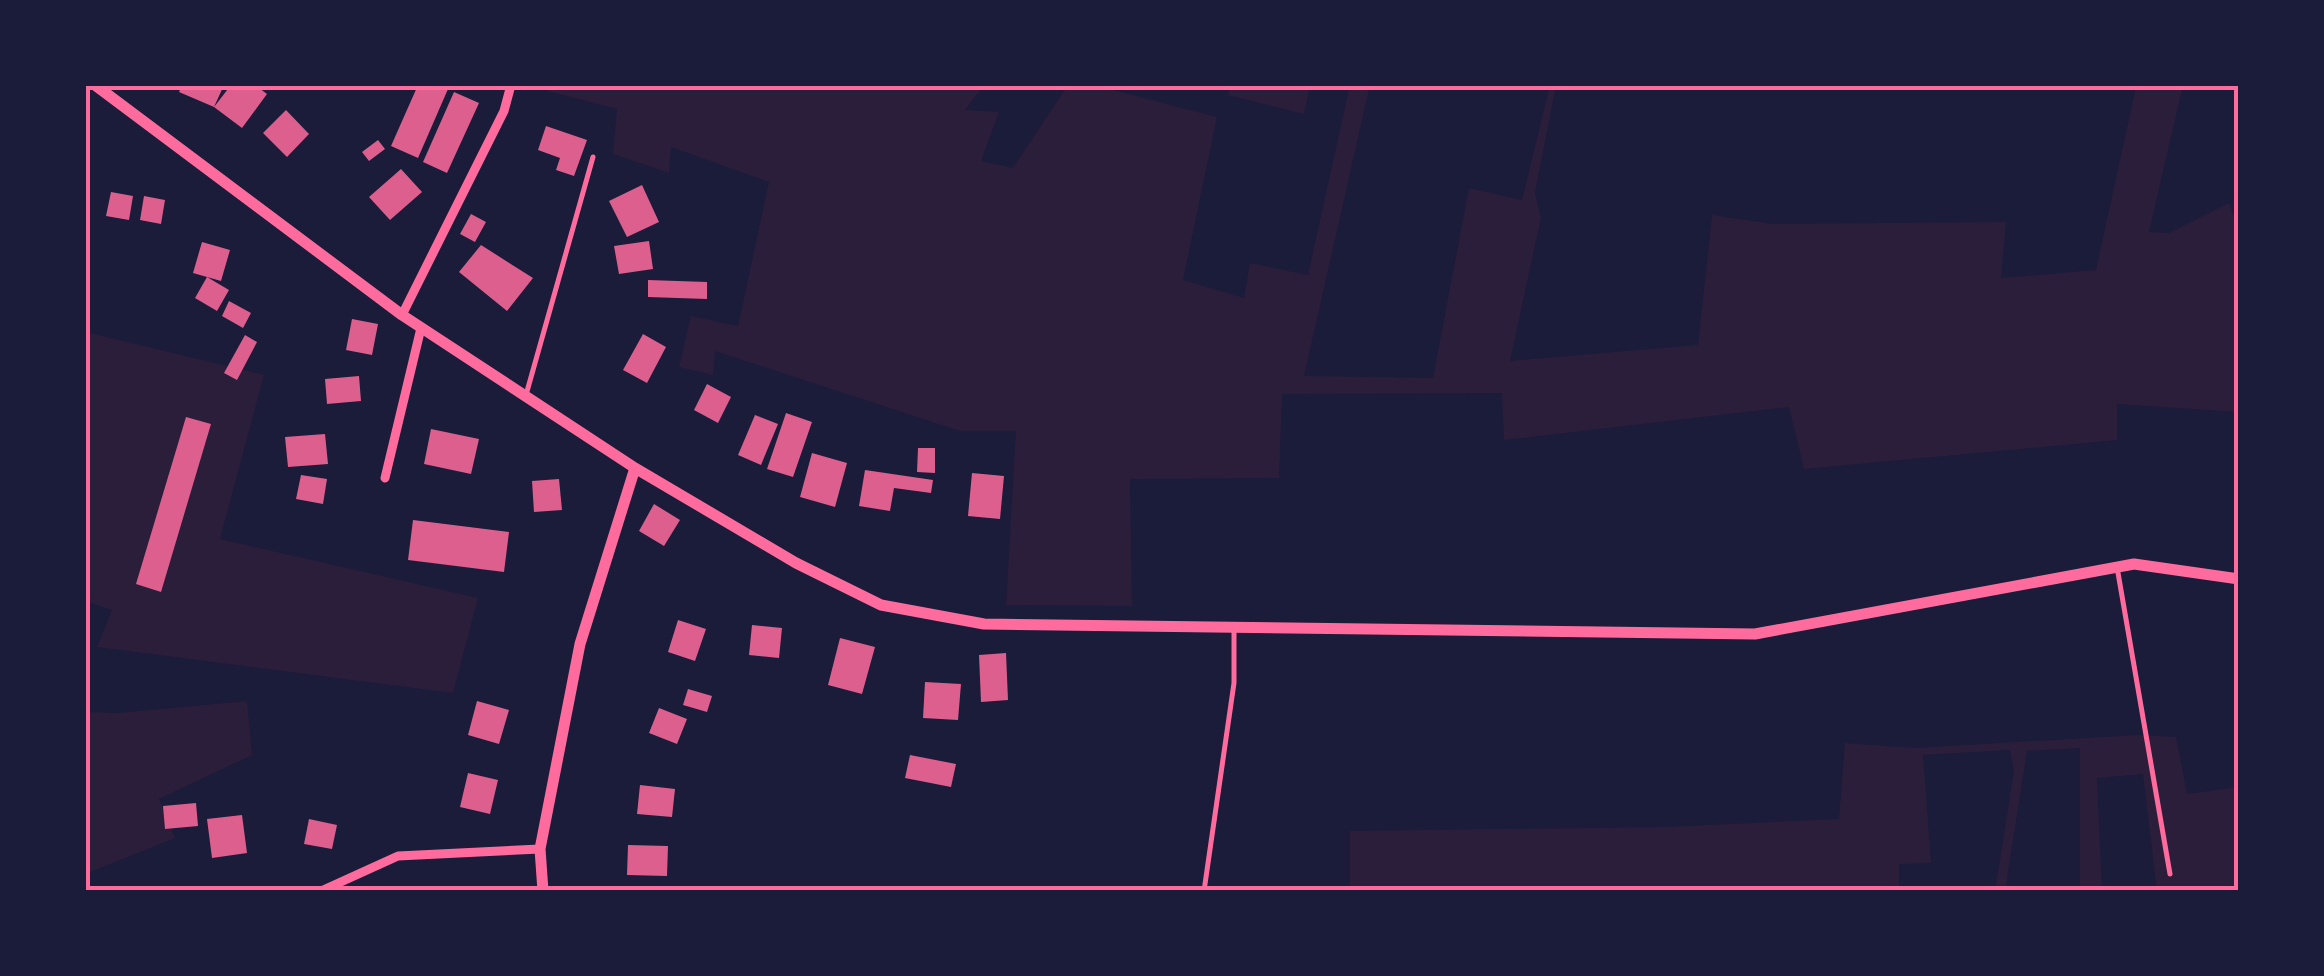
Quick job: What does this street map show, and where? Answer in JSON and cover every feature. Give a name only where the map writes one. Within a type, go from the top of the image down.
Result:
[{"type":"street","points":[[96,85],[421,328],[636,468],[796,563],[882,605],[984,624],[1755,634],[2134,564],[2239,579]]},
{"type":"street","points":[[402,315],[504,111],[511,85]]},
{"type":"street","points":[[385,478],[421,328]]},
{"type":"street","points":[[542,891],[540,849],[580,644],[636,468]]},
{"type":"street","points":[[321,891],[398,856],[540,849]]},
{"type":"lane","points":[[526,396],[593,158]]},
{"type":"lane","points":[[2117,567],[2170,874]]},
{"type":"lane","points":[[1204,891],[1234,683],[1234,628]]},
{"type":"shaded area","points":[[525,85],[984,85],[965,110],[999,112],[981,161],[1013,168],[1068,85],[1093,85],[1217,117],[1183,280],[1244,298],[1250,263],[1308,275],[1350,85],[1370,85],[1304,376],[1433,378],[1469,188],[1522,200],[1550,85],[1556,85],[1535,193],[1541,218],[1510,361],[1698,345],[1712,215],[1773,224],[2006,222],[2001,278],[2096,270],[2136,87],[2183,85],[2149,232],[2169,233],[2229,203],[2239,229],[2239,412],[2117,404],[2117,440],[1804,469],[1789,407],[1504,440],[1502,393],[1282,394],[1279,478],[1130,479],[1132,606],[1006,605],[1016,431],[960,431],[715,351],[713,375],[679,367],[691,316],[738,326],[769,182],[671,147],[669,173],[613,154],[617,109]]},
{"type":"shaded area","points":[[1230,85],[1310,85],[1304,114],[1228,95]]},
{"type":"shaded area","points":[[90,333],[264,375],[220,539],[478,598],[453,693],[97,647],[112,610],[85,601],[85,356]]},
{"type":"shaded area","points":[[247,701],[252,755],[159,799],[175,838],[85,874],[85,712],[119,713]]},
{"type":"shaded area","points":[[2138,735],[2176,737],[2187,794],[2239,787],[2239,891],[2157,891],[2143,774],[2097,778],[2102,891],[2080,891],[2080,748],[2027,751],[2005,891],[1995,891],[2014,771],[2010,750],[1923,755],[1931,863],[1899,864],[1899,891],[1350,891],[1350,831],[1666,827],[1839,819],[1845,743],[1915,748]]},
{"type":"building","points":[[182,85],[224,85],[214,107],[179,92]]},
{"type":"building","points":[[231,85],[255,85],[267,94],[242,128],[214,107]]},
{"type":"building","points":[[418,85],[448,89],[418,158],[391,146]]},
{"type":"building","points":[[454,92],[479,103],[447,173],[423,162]]},
{"type":"building","points":[[286,110],[309,134],[287,157],[263,133]]},
{"type":"building","points":[[546,126],[587,140],[574,176],[556,170],[560,158],[538,150]]},
{"type":"building","points":[[378,140],[385,149],[369,161],[362,152]]},
{"type":"building","points":[[401,169],[422,192],[390,220],[369,197]]},
{"type":"building","points":[[642,185],[659,222],[627,237],[609,201]]},
{"type":"building","points":[[111,192],[133,196],[129,220],[106,216]]},
{"type":"building","points":[[144,196],[165,200],[161,224],[140,220]]},
{"type":"building","points":[[471,214],[486,222],[475,242],[460,234]]},
{"type":"building","points":[[649,241],[653,269],[619,274],[614,246]]},
{"type":"building","points":[[202,242],[230,250],[221,281],[193,273]]},
{"type":"building","points":[[481,245],[533,278],[507,311],[459,272]]},
{"type":"building","points":[[207,277],[229,290],[217,311],[195,298]]},
{"type":"building","points":[[648,280],[707,282],[707,299],[648,297]]},
{"type":"building","points":[[229,301],[251,313],[243,328],[222,316]]},
{"type":"building","points":[[352,319],[378,324],[372,355],[346,350]]},
{"type":"building","points":[[643,334],[666,347],[647,383],[623,370]]},
{"type":"building","points":[[245,335],[257,342],[237,380],[224,373]]},
{"type":"building","points":[[359,376],[361,401],[327,404],[325,379]]},
{"type":"building","points":[[707,384],[731,397],[718,423],[694,410]]},
{"type":"building","points":[[786,413],[812,422],[793,477],[767,469]]},
{"type":"building","points":[[755,415],[778,424],[761,465],[738,455]]},
{"type":"building","points":[[186,417],[211,424],[161,592],[136,584]]},
{"type":"building","points":[[431,429],[479,439],[471,474],[424,464]]},
{"type":"building","points":[[325,434],[328,464],[288,467],[285,437]]},
{"type":"building","points":[[918,448],[935,448],[935,473],[917,472]]},
{"type":"building","points":[[812,453],[847,463],[835,507],[800,497]]},
{"type":"building","points":[[865,470],[933,480],[931,493],[894,488],[890,511],[859,506]]},
{"type":"building","points":[[972,473],[1004,476],[1000,519],[968,516]]},
{"type":"building","points":[[301,475],[327,479],[323,504],[296,499]]},
{"type":"building","points":[[559,479],[562,510],[534,512],[532,481]]},
{"type":"building","points":[[654,504],[680,520],[664,546],[639,531]]},
{"type":"building","points":[[413,520],[509,532],[504,572],[408,560]]},
{"type":"building","points":[[678,620],[706,629],[695,661],[668,652]]},
{"type":"building","points":[[752,625],[782,628],[779,658],[749,655]]},
{"type":"building","points":[[840,638],[875,647],[862,694],[828,685]]},
{"type":"building","points":[[1006,653],[1008,700],[981,702],[979,655]]},
{"type":"building","points":[[925,682],[961,684],[958,720],[923,718]]},
{"type":"building","points":[[688,689],[712,696],[707,712],[683,705]]},
{"type":"building","points":[[477,701],[509,710],[499,744],[468,735]]},
{"type":"building","points":[[659,708],[687,719],[677,744],[649,733]]},
{"type":"building","points":[[910,755],[956,764],[951,787],[905,778]]},
{"type":"building","points":[[468,773],[498,780],[490,814],[460,807]]},
{"type":"building","points":[[640,785],[675,789],[672,817],[637,814]]},
{"type":"building","points":[[196,803],[198,826],[165,829],[163,806]]},
{"type":"building","points":[[242,815],[247,853],[212,858],[207,819]]},
{"type":"building","points":[[309,819],[337,825],[332,849],[304,844]]},
{"type":"building","points":[[628,845],[668,846],[667,876],[627,875]]}]
